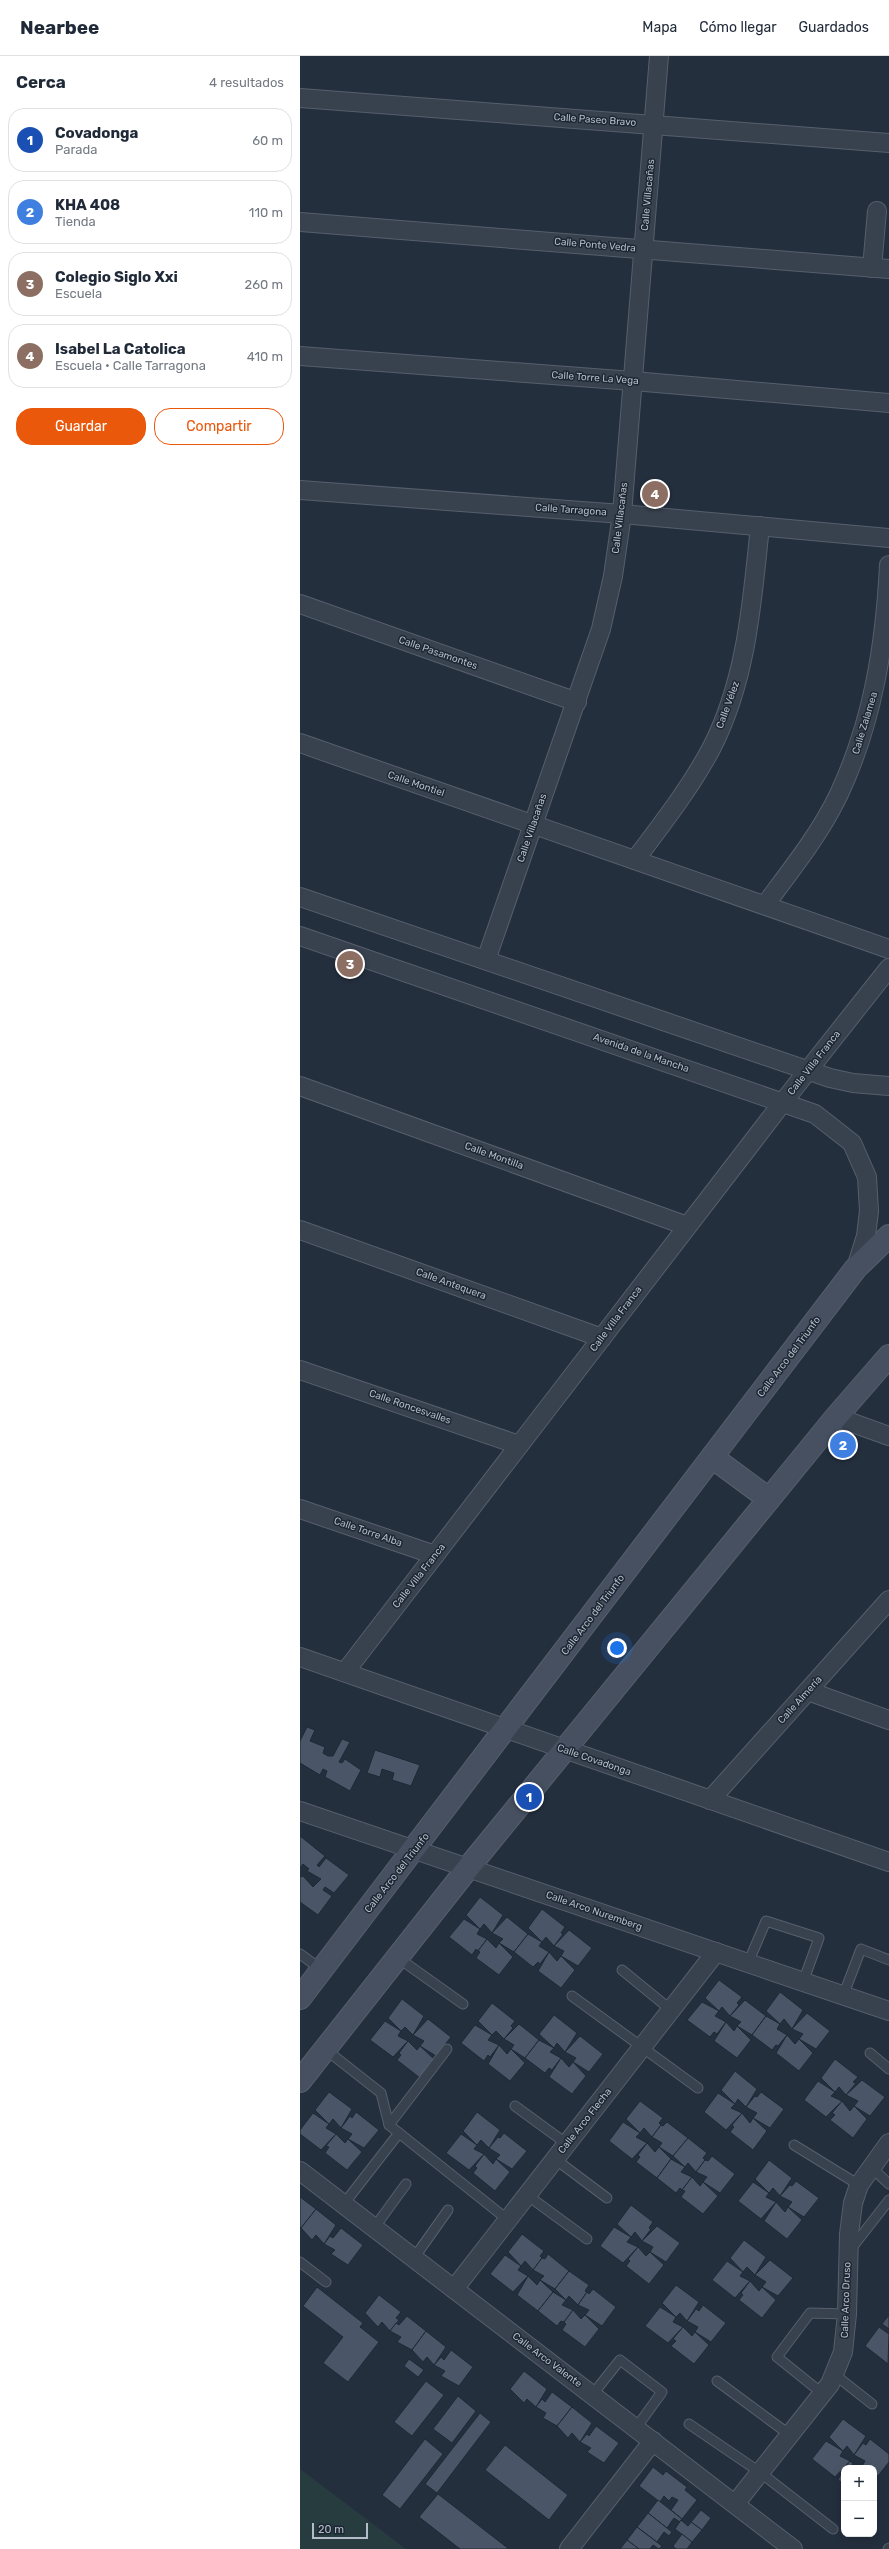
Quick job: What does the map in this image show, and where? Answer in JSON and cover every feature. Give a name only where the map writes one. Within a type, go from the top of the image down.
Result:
[{"type":"street","name":"Calle Villacañas","points":[[486,960],[577,702],[601,629],[613,576],[622,514],[659,56]]},
{"type":"street","name":"Calle Paseo Bravo","points":[[300,98],[889,143]]},
{"type":"street","points":[[877,211],[880,268]]},
{"type":"street","name":"Calle Ponte Vedra","points":[[300,222],[880,268]]},
{"type":"street","name":"Calle Torre La Vega","points":[[300,356],[633,380],[889,403]]},
{"type":"street","name":"Calle Tarragona","points":[[300,490],[622,514],[889,538]]},
{"type":"street","name":"Calle Vélez","points":[[635,860],[686,790],[712,747],[730,706],[742,667],[750,618],[760,526]]},
{"type":"street","name":"Calle Zalamea","points":[[765,905],[807,846],[838,795],[860,744],[876,686],[886,622],[889,565]]},
{"type":"street","name":"Calle Pasamontes","points":[[300,604],[577,702]]},
{"type":"street","name":"Calle Montiel","points":[[300,743],[889,949]]},
{"type":"street","points":[[300,897],[809,1070],[853,1083],[889,1086]]},
{"type":"street","name":"Avenida de la Mancha","points":[[300,936],[815,1114],[852,1143],[867,1177],[870,1211],[866,1236],[856,1268]]},
{"type":"street","name":"Calle Villa Franca","points":[[345,1672],[687,1226],[889,968]]},
{"type":"street","name":"Calle Montilla","points":[[300,1086],[687,1226]]},
{"type":"street","name":"Calle Antequera","points":[[300,1230],[602,1338]]},
{"type":"street","name":"Calle Arco del Triunfo","points":[[300,1998],[415,1850],[856,1268],[889,1236]]},
{"type":"street","points":[[300,2082],[468,1868],[836,1417],[889,1356]]},
{"type":"street","name":"Calle Roncesvalles","points":[[300,1370],[519,1445]]},
{"type":"street","points":[[836,1417],[889,1436]]},
{"type":"street","points":[[712,1457],[769,1499]]},
{"type":"street","name":"Calle Torre Alba","points":[[300,1509],[435,1555]]},
{"type":"street","name":"Calle Almería","points":[[710,1800],[889,1600]]},
{"type":"street","name":"Calle Covadonga","points":[[300,1657],[889,1862]]},
{"type":"street","points":[[808,1691],[889,1720]]},
{"type":"street","name":"Calle Arco Nuremberg","points":[[300,1811],[889,2011]]},
{"type":"street","name":"Calle Arco Flecha","points":[[454,2289],[716,1952]]},
{"type":"street","name":"Calle Arco Druso","points":[[735,2504],[823,2394],[834,2374],[843,2352],[847,2314],[848,2253],[853,2203],[859,2185],[889,2143]]},
{"type":"street","name":"Calle Arco Valente","points":[[300,2171],[793,2549]]},
{"type":"street","points":[[570,2549],[653,2442]]},
{"type":"lane","points":[[748,1963],[766,1921],[819,1938],[804,1982]]},
{"type":"lane","points":[[843,1996],[861,1949],[889,1960]]},
{"type":"lane","points":[[300,1954],[322,1970]]},
{"type":"lane","points":[[397,1957],[463,2004]]},
{"type":"lane","points":[[622,1970],[671,2010]]},
{"type":"lane","points":[[572,1996],[698,2088]]},
{"type":"lane","points":[[389,2125],[447,2049]]},
{"type":"lane","points":[[325,2050],[381,2093],[389,2125],[508,2220]]},
{"type":"lane","points":[[870,2053],[889,2069]]},
{"type":"lane","points":[[515,2106],[567,2144]]},
{"type":"lane","points":[[343,2205],[399,2133]]},
{"type":"lane","points":[[794,2145],[859,2185]]},
{"type":"lane","points":[[555,2159],[607,2198]]},
{"type":"lane","points":[[871,2167],[889,2184]]},
{"type":"lane","points":[[374,2228],[406,2184]]},
{"type":"lane","points":[[527,2195],[587,2239]]},
{"type":"lane","points":[[848,2253],[889,2200]]},
{"type":"lane","points":[[414,2258],[448,2210]]},
{"type":"lane","points":[[300,2262],[326,2282]]},
{"type":"lane","points":[[823,2394],[777,2357],[810,2312],[847,2314]]},
{"type":"lane","points":[[592,2395],[620,2360],[662,2392],[636,2428]]},
{"type":"lane","points":[[834,2374],[872,2404]]},
{"type":"lane","points":[[717,2381],[790,2435]]},
{"type":"lane","points":[[689,2424],[761,2473],[832,2529]]},
{"type":"green space","points":[[300,2469],[406,2549],[300,2549]]},
{"type":"building","points":[[307,1727],[315,1730],[310,1741],[325,1747],[323,1753],[328,1756],[333,1756],[342,1739],[350,1742],[339,1762],[342,1763],[345,1759],[361,1770],[350,1791],[325,1777],[327,1771],[323,1769],[320,1775],[300,1763],[300,1741]]},
{"type":"building","points":[[375,1750],[420,1765],[411,1786],[392,1780],[394,1773],[382,1769],[380,1777],[367,1773]]},
{"type":"building","points":[[300,1836],[325,1856],[317,1865],[319,1867],[326,1858],[349,1875],[334,1893],[325,1887],[323,1890],[332,1896],[318,1915],[300,1902],[300,1877],[303,1876],[313,1887],[321,1879],[307,1871],[309,1869],[303,1864],[300,1868]]},
{"type":"building","points":[[480,1897],[503,1915],[492,1933],[484,1924],[480,1929],[466,1915]]},
{"type":"building","points":[[542,1909],[565,1927],[561,1933],[563,1934],[554,1946],[546,1937],[542,1942],[528,1928]]},
{"type":"building","points":[[507,1917],[528,1934],[514,1952],[499,1943],[503,1939],[492,1933]]},
{"type":"building","points":[[464,1919],[480,1929],[477,1934],[487,1939],[478,1951],[476,1949],[472,1955],[449,1937]]},
{"type":"building","points":[[569,1930],[592,1948],[578,1966],[561,1956],[564,1951],[554,1946]]},
{"type":"building","points":[[528,1934],[542,1942],[539,1946],[549,1952],[540,1964],[538,1962],[533,1967],[514,1952]]},
{"type":"building","points":[[487,1939],[496,1948],[499,1943],[513,1957],[499,1975],[476,1958],[480,1952],[478,1951]]},
{"type":"building","points":[[549,1952],[557,1961],[561,1956],[575,1970],[561,1988],[538,1971]]},
{"type":"building","points":[[719,1980],[742,1997],[737,2003],[739,2005],[730,2016],[722,2007],[719,2011],[705,1998]]},
{"type":"building","points":[[780,1992],[803,2010],[792,2029],[784,2019],[780,2024],[766,2011]]},
{"type":"building","points":[[402,1999],[424,2016],[413,2035],[405,2027],[401,2031],[388,2018]]},
{"type":"building","points":[[745,2000],[766,2016],[752,2035],[737,2026],[741,2022],[730,2016]]},
{"type":"building","points":[[702,2002],[719,2011],[715,2016],[726,2022],[717,2034],[714,2032],[710,2037],[687,2020]]},
{"type":"building","points":[[492,2003],[515,2021],[511,2026],[513,2028],[504,2039],[496,2031],[492,2035],[478,2021]]},
{"type":"building","points":[[807,2013],[830,2031],[816,2049],[799,2039],[803,2034],[792,2029]]},
{"type":"building","points":[[554,2015],[577,2033],[565,2052],[557,2043],[554,2048],[539,2034]]},
{"type":"building","points":[[766,2016],[780,2024],[777,2029],[787,2035],[778,2046],[776,2045],[772,2050],[752,2035]]},
{"type":"building","points":[[428,2019],[451,2037],[436,2056],[420,2046],[424,2041],[413,2035]]},
{"type":"building","points":[[385,2021],[401,2031],[398,2036],[408,2041],[393,2057],[370,2040]]},
{"type":"building","points":[[726,2022],[734,2031],[737,2026],[751,2040],[737,2058],[714,2041]]},
{"type":"building","points":[[519,2024],[539,2040],[525,2058],[511,2049],[514,2045],[504,2039]]},
{"type":"building","points":[[475,2025],[492,2035],[488,2040],[499,2045],[490,2057],[488,2055],[484,2061],[461,2043]]},
{"type":"building","points":[[787,2035],[795,2044],[799,2039],[813,2053],[799,2071],[776,2053]]},
{"type":"building","points":[[580,2036],[603,2054],[589,2072],[573,2062],[576,2058],[565,2052]]},
{"type":"building","points":[[539,2040],[554,2048],[550,2052],[561,2058],[552,2070],[549,2068],[545,2073],[525,2058]]},
{"type":"building","points":[[408,2041],[417,2050],[420,2046],[434,2059],[420,2078],[397,2060],[401,2055],[399,2053]]},
{"type":"building","points":[[499,2045],[507,2054],[511,2049],[525,2063],[510,2081],[488,2064]]},
{"type":"building","points":[[561,2058],[569,2067],[573,2062],[586,2076],[572,2094],[549,2077]]},
{"type":"building","points":[[835,2059],[858,2077],[853,2082],[856,2083],[846,2095],[839,2087],[835,2092],[821,2078]]},
{"type":"building","points":[[735,2071],[757,2089],[746,2107],[738,2099],[735,2104],[721,2090]]},
{"type":"building","points":[[862,2080],[885,2097],[870,2116],[854,2106],[858,2101],[846,2095]]},
{"type":"building","points":[[818,2081],[835,2092],[831,2096],[842,2101],[826,2117],[804,2100]]},
{"type":"building","points":[[329,2092],[352,2109],[341,2128],[333,2119],[329,2124],[315,2110]]},
{"type":"building","points":[[761,2092],[784,2109],[770,2128],[753,2118],[757,2113],[746,2107],[755,2096],[757,2097]]},
{"type":"building","points":[[718,2093],[735,2104],[731,2108],[742,2113],[726,2130],[704,2112]]},
{"type":"building","points":[[640,2101],[663,2118],[659,2123],[661,2125],[652,2137],[644,2128],[640,2133],[626,2119]]},
{"type":"building","points":[[842,2101],[850,2111],[854,2106],[867,2119],[853,2138],[830,2120],[835,2115],[832,2113]]},
{"type":"building","points":[[356,2112],[379,2130],[364,2148],[348,2139],[352,2134],[341,2128],[350,2116],[352,2118]]},
{"type":"building","points":[[477,2112],[500,2130],[489,2148],[481,2140],[477,2145],[463,2131]]},
{"type":"building","points":[[313,2113],[329,2124],[326,2128],[336,2134],[321,2150],[300,2134],[300,2130]]},
{"type":"building","points":[[742,2113],[750,2123],[753,2118],[767,2131],[753,2150],[730,2132],[734,2127],[732,2125]]},
{"type":"building","points":[[623,2122],[640,2133],[636,2137],[647,2143],[632,2159],[609,2141]]},
{"type":"building","points":[[667,2122],[688,2138],[673,2156],[659,2147],[662,2143],[652,2137],[661,2125],[663,2126]]},
{"type":"building","points":[[504,2133],[527,2151],[512,2169],[496,2159],[500,2155],[489,2148],[498,2137],[500,2138]]},
{"type":"building","points":[[336,2134],[345,2143],[348,2139],[362,2152],[347,2170],[325,2153],[329,2147],[326,2146]]},
{"type":"building","points":[[461,2134],[477,2145],[474,2149],[484,2154],[469,2170],[446,2153]]},
{"type":"building","points":[[688,2138],[707,2153],[703,2158],[705,2160],[696,2172],[688,2163],[685,2167],[673,2156]]},
{"type":"building","points":[[647,2143],[655,2152],[659,2147],[671,2159],[657,2178],[636,2162],[640,2157],[638,2155]]},
{"type":"building","points":[[484,2154],[493,2164],[496,2159],[510,2172],[495,2191],[473,2173],[477,2168],[475,2166]]},
{"type":"building","points":[[712,2156],[735,2174],[720,2193],[703,2182],[707,2177],[696,2172],[705,2160],[708,2161]]},
{"type":"building","points":[[671,2159],[685,2167],[681,2172],[692,2177],[682,2190],[680,2188],[676,2193],[657,2178]]},
{"type":"building","points":[[769,2160],[792,2178],[780,2196],[773,2188],[769,2193],[755,2179]]},
{"type":"building","points":[[692,2177],[700,2186],[703,2182],[718,2196],[703,2214],[681,2197],[685,2191],[682,2190]]},
{"type":"building","points":[[796,2181],[819,2198],[804,2217],[788,2207],[792,2202],[780,2196]]},
{"type":"building","points":[[753,2182],[769,2193],[766,2197],[776,2202],[761,2219],[738,2201]]},
{"type":"building","points":[[300,2197],[316,2209],[301,2228],[300,2227]]},
{"type":"building","points":[[776,2202],[785,2212],[788,2207],[802,2220],[787,2239],[764,2221]]},
{"type":"building","points":[[631,2205],[653,2222],[649,2228],[651,2229],[642,2241],[635,2232],[631,2237],[617,2224]]},
{"type":"building","points":[[316,2209],[336,2225],[324,2244],[316,2235],[312,2240],[301,2228]]},
{"type":"building","points":[[657,2226],[680,2243],[666,2262],[650,2252],[653,2247],[642,2241]]},
{"type":"building","points":[[614,2227],[631,2237],[627,2242],[638,2247],[623,2263],[600,2246]]},
{"type":"building","points":[[341,2228],[363,2245],[348,2265],[331,2254],[335,2250],[324,2244],[330,2236],[333,2238]]},
{"type":"building","points":[[522,2234],[544,2251],[540,2256],[542,2258],[533,2270],[525,2261],[521,2266],[508,2252]]},
{"type":"building","points":[[744,2240],[766,2257],[755,2275],[747,2267],[743,2272],[730,2258]]},
{"type":"building","points":[[638,2247],[646,2256],[650,2252],[664,2265],[649,2284],[626,2266],[630,2261],[628,2259]]},
{"type":"building","points":[[548,2254],[569,2271],[555,2289],[540,2280],[544,2276],[533,2270],[542,2258],[545,2259]]},
{"type":"building","points":[[505,2255],[521,2266],[518,2270],[528,2276],[513,2292],[490,2274]]},
{"type":"building","points":[[770,2260],[793,2278],[778,2296],[762,2287],[766,2282],[755,2275]]},
{"type":"building","points":[[727,2261],[743,2272],[740,2276],[750,2281],[735,2298],[712,2280]]},
{"type":"building","points":[[569,2271],[589,2285],[585,2291],[587,2292],[578,2305],[569,2296],[566,2300],[555,2289]]},
{"type":"building","points":[[528,2276],[537,2285],[540,2280],[553,2292],[538,2311],[517,2295]]},
{"type":"building","points":[[750,2281],[759,2291],[762,2287],[776,2300],[762,2318],[739,2300],[743,2295],[741,2293]]},
{"type":"building","points":[[676,2285],[699,2302],[687,2321],[680,2313],[676,2317],[662,2303]]},
{"type":"building","points":[[317,2287],[363,2323],[360,2327],[379,2342],[348,2382],[323,2363],[343,2337],[303,2306]]},
{"type":"building","points":[[593,2289],[616,2307],[602,2326],[585,2315],[589,2310],[578,2305],[587,2292],[589,2294]]},
{"type":"building","points":[[553,2292],[566,2300],[562,2305],[573,2310],[564,2322],[561,2321],[557,2326],[538,2311]]},
{"type":"building","points":[[379,2295],[401,2312],[396,2318],[399,2320],[390,2331],[382,2322],[378,2327],[365,2313]]},
{"type":"building","points":[[703,2305],[726,2323],[711,2342],[695,2332],[698,2327],[687,2321],[696,2309],[699,2311]]},
{"type":"building","points":[[660,2307],[676,2317],[673,2322],[683,2327],[668,2343],[645,2326]]},
{"type":"building","points":[[573,2310],[581,2319],[585,2315],[599,2329],[585,2347],[562,2330],[566,2324],[564,2322]]},
{"type":"building","points":[[889,2315],[889,2329],[882,2324]]},
{"type":"building","points":[[407,2316],[426,2331],[412,2350],[397,2342],[401,2337],[390,2331],[396,2323],[399,2325]]},
{"type":"building","points":[[683,2327],[692,2336],[695,2332],[709,2345],[694,2364],[671,2346],[676,2341],[673,2339]]},
{"type":"building","points":[[879,2327],[889,2334],[888,2364],[865,2346]]},
{"type":"building","points":[[426,2331],[446,2347],[434,2365],[427,2357],[423,2362],[412,2350]]},
{"type":"building","points":[[451,2350],[473,2367],[459,2386],[441,2376],[445,2371],[434,2365],[441,2357],[444,2360]]},
{"type":"building","points":[[409,2359],[424,2370],[418,2377],[404,2366]]},
{"type":"building","points":[[524,2371],[547,2389],[536,2407],[527,2399],[524,2403],[510,2389]]},
{"type":"building","points":[[426,2381],[444,2395],[412,2436],[394,2422]]},
{"type":"building","points":[[552,2392],[572,2407],[557,2426],[543,2418],[546,2413],[536,2407],[542,2399],[545,2402]]},
{"type":"building","points":[[458,2396],[476,2411],[452,2443],[433,2429]]},
{"type":"building","points":[[572,2407],[592,2423],[580,2442],[572,2433],[568,2438],[557,2426]]},
{"type":"building","points":[[480,2413],[491,2422],[437,2493],[425,2484]]},
{"type":"building","points":[[843,2419],[866,2436],[854,2455],[847,2446],[843,2451],[829,2437]]},
{"type":"building","points":[[596,2426],[619,2443],[604,2463],[587,2452],[591,2448],[580,2442],[587,2434],[589,2436]]},
{"type":"building","points":[[425,2439],[443,2454],[400,2509],[382,2495]]},
{"type":"building","points":[[870,2439],[889,2454],[889,2462],[878,2476],[877,2465],[863,2465],[865,2461],[854,2455],[863,2443],[866,2445]]},
{"type":"building","points":[[826,2441],[843,2451],[840,2456],[850,2461],[846,2465],[841,2465],[841,2471],[835,2477],[812,2459]]},
{"type":"building","points":[[505,2445],[568,2495],[549,2520],[485,2470]]},
{"type":"building","points":[[850,2461],[853,2463],[852,2465],[847,2465]]},
{"type":"building","points":[[653,2467],[663,2475],[666,2471],[687,2487],[685,2490],[697,2500],[682,2519],[671,2510],[678,2500],[672,2497],[669,2501],[664,2496],[660,2502],[639,2486]]},
{"type":"building","points":[[841,2474],[841,2482],[838,2480]]},
{"type":"building","points":[[438,2494],[509,2549],[460,2549],[419,2517]]},
{"type":"building","points":[[658,2500],[682,2519],[680,2522],[674,2518],[667,2528],[648,2513]]},
{"type":"building","points":[[701,2510],[711,2518],[702,2530],[691,2522]]},
{"type":"building","points":[[648,2513],[672,2532],[669,2536],[664,2532],[657,2542],[637,2527]]},
{"type":"building","points":[[681,2520],[688,2526],[691,2522],[702,2530],[692,2542],[675,2529]]},
{"type":"building","points":[[637,2527],[662,2546],[659,2549],[653,2545],[650,2549],[639,2549],[627,2540]]},
{"type":"building","points":[[682,2534],[692,2542],[687,2549],[676,2549],[673,2546]]},
{"type":"building","points":[[627,2540],[639,2549],[620,2549]]},
{"type":"place","name":"Isabel La Catolica","points":[[655,494]]},
{"type":"place","name":"Colegio Siglo Xxi","points":[[350,964]]},
{"type":"place","name":"KHA 408","points":[[843,1445]]},
{"type":"place","name":"Covadonga","points":[[529,1797]]}]
